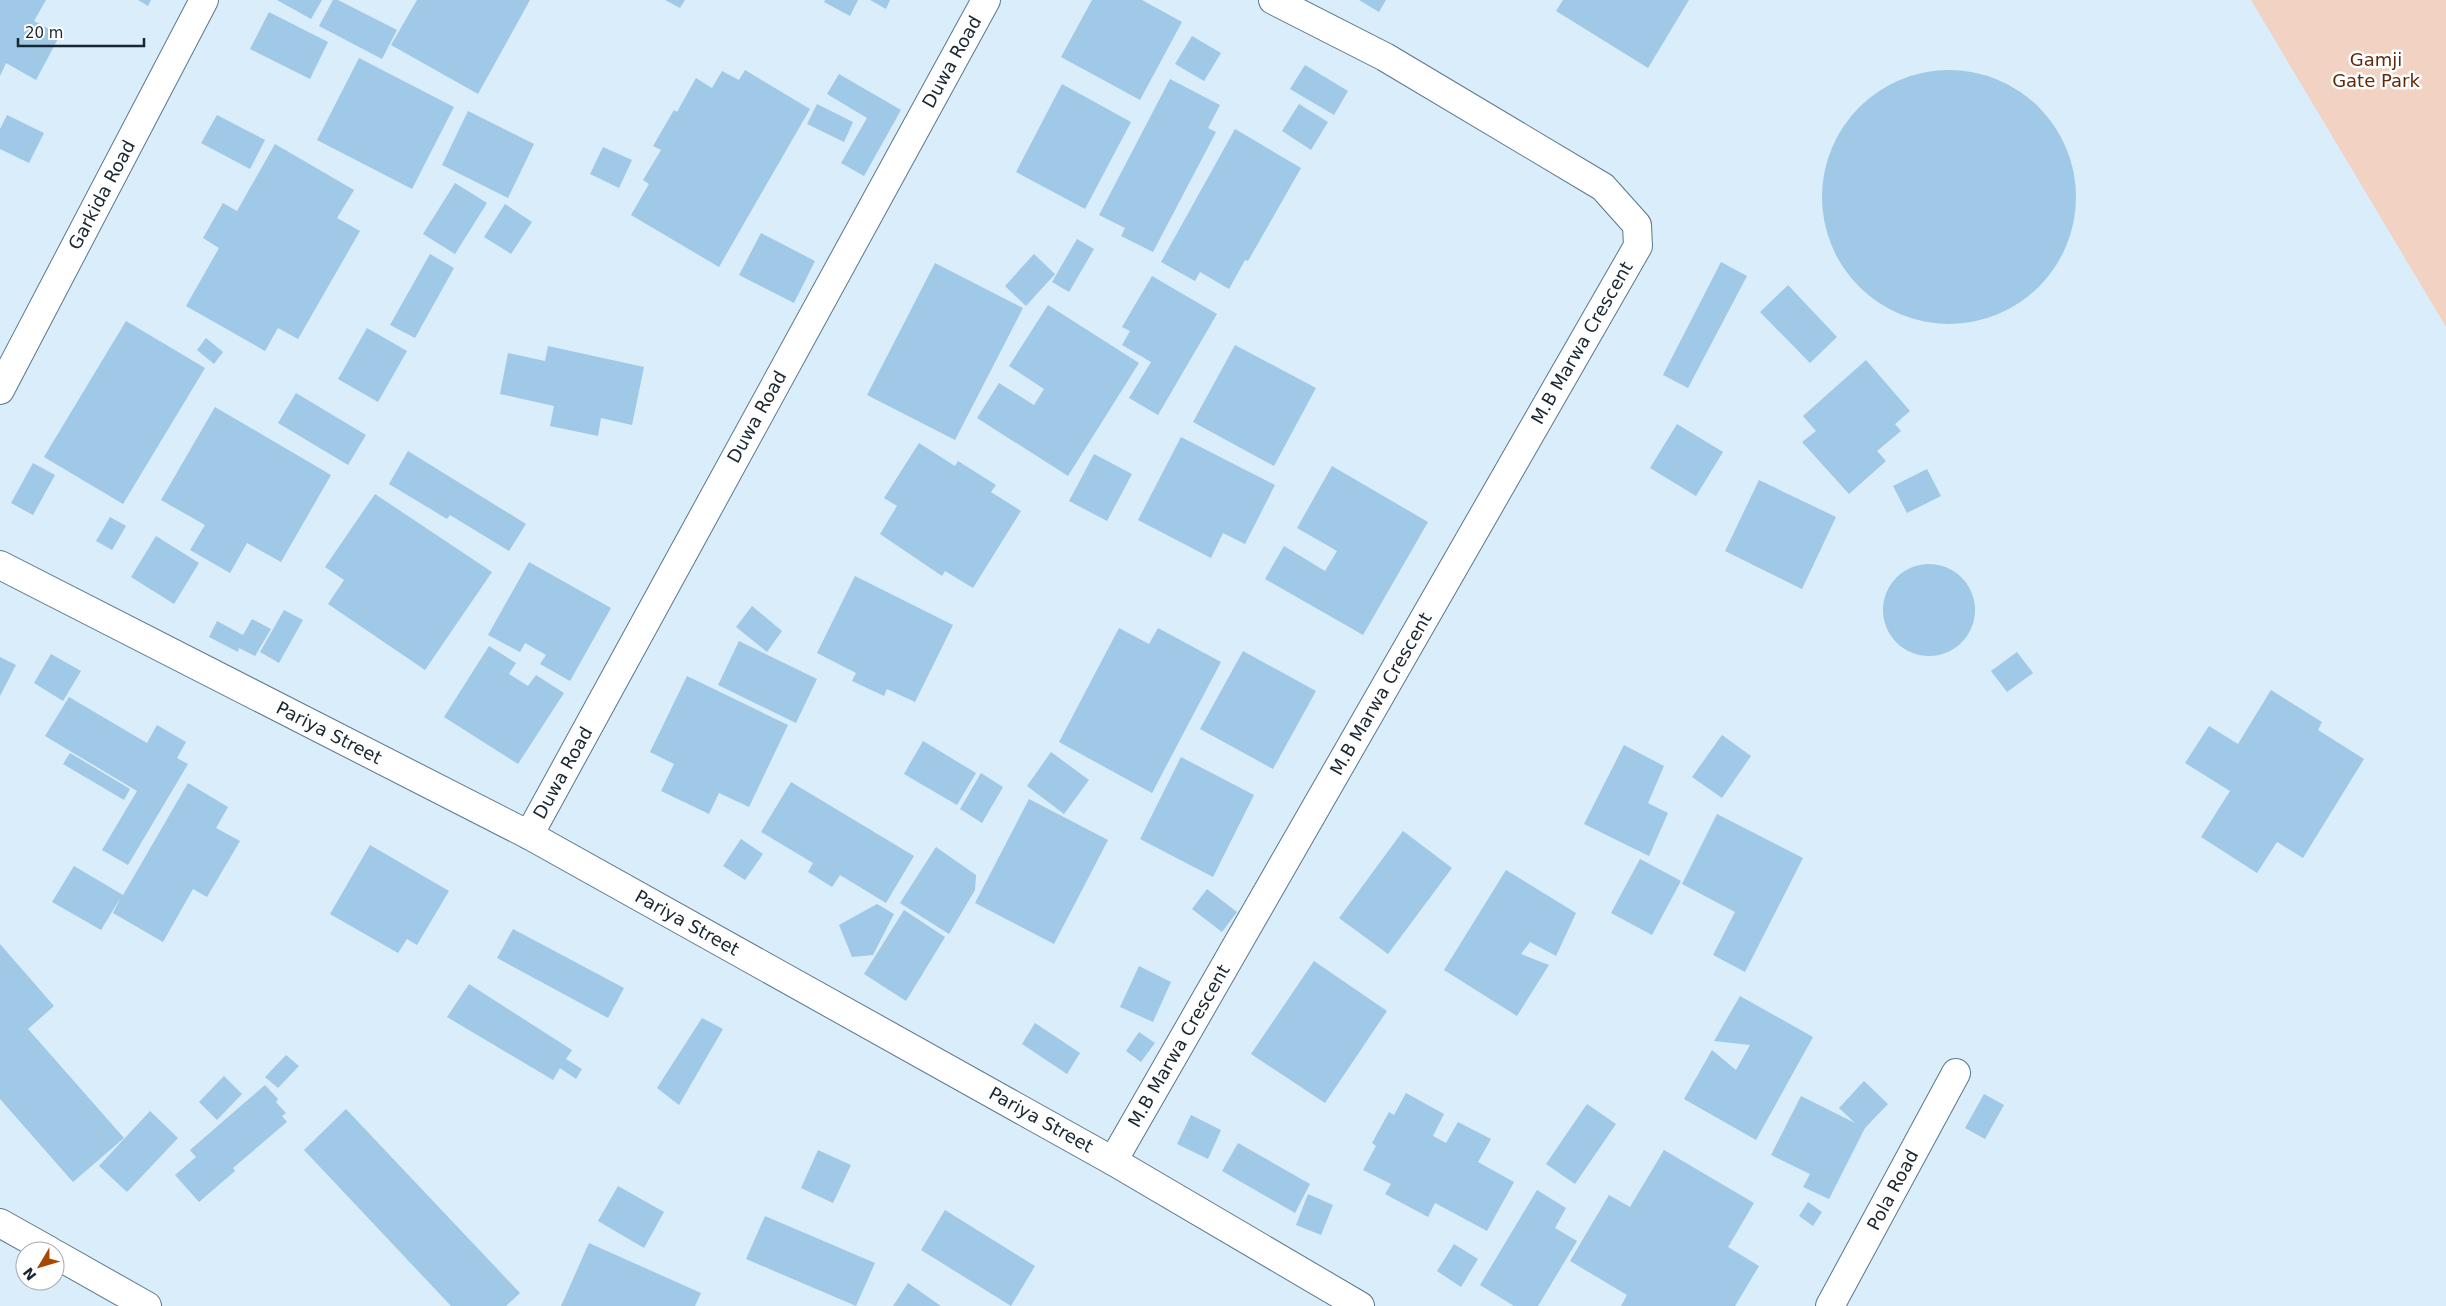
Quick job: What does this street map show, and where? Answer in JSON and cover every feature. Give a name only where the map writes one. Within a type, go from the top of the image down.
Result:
[{"type":"street","name":"Garkida Road","points":[[0,390],[204,0]]},
{"type":"street","name":"Duwa Road","points":[[529,835],[986,0]]},
{"type":"street","name":"M.B Marwa Crescent","points":[[1114,1161],[1638,246],[1637,225],[1602,187],[1386,57],[1272,0]]},
{"type":"street","name":"Pariya Street","points":[[0,565],[529,835],[1114,1161],[1360,1306]]},
{"type":"street","name":"Pola Road","points":[[1830,1306],[1956,1074]]},
{"type":"street","points":[[0,1223],[32,1241]]},
{"type":"street","points":[[65,1260],[147,1306]]},
{"type":"green space","name":"Gamji Gate Park","points":[[2251,0],[2446,0],[2446,327]]},
{"type":"building","points":[[0,0],[46,0],[34,21],[60,35],[36,80],[6,63],[0,76]]},
{"type":"building","points":[[138,0],[151,0],[148,6]]},
{"type":"building","points":[[277,0],[322,0],[311,19]]},
{"type":"building","points":[[333,0],[338,0],[397,30],[382,59],[319,26]]},
{"type":"building","points":[[417,0],[530,0],[478,94],[391,45]]},
{"type":"building","points":[[665,0],[685,0],[680,8]]},
{"type":"building","points":[[825,0],[858,0],[850,16],[824,2]]},
{"type":"building","points":[[870,0],[890,0],[886,9]]},
{"type":"building","points":[[1092,0],[1142,0],[1182,22],[1140,100],[1061,57]]},
{"type":"building","points":[[1359,0],[1386,0],[1379,12]]},
{"type":"building","points":[[1563,0],[1689,0],[1648,68],[1556,11]]},
{"type":"building","points":[[269,12],[328,42],[310,79],[250,49]]},
{"type":"building","points":[[1192,36],[1221,53],[1204,81],[1175,64]]},
{"type":"building","points":[[359,58],[454,107],[412,189],[317,140]]},
{"type":"building","points":[[1305,65],[1348,91],[1334,115],[1290,89]]},
{"type":"building","points":[[745,70],[810,109],[719,267],[631,215],[649,184],[643,180],[661,150],[653,146],[674,110],[677,112],[696,78],[712,88],[722,71],[739,80]]},
{"type":"building","points":[[1949,70],[1974,73],[1998,80],[2020,91],[2039,107],[2055,126],[2066,148],[2073,172],[2076,197],[2073,222],[2066,246],[2055,268],[2039,287],[2020,303],[1998,314],[1974,321],[1949,324],[1924,321],[1900,314],[1878,303],[1859,287],[1843,268],[1832,246],[1825,222],[1822,197],[1825,172],[1832,148],[1843,126],[1859,107],[1878,91],[1900,80],[1924,73]]},
{"type":"building","points":[[839,74],[901,110],[864,176],[841,163],[867,118],[827,94]]},
{"type":"building","points":[[1170,79],[1220,105],[1208,128],[1216,132],[1153,252],[1121,236],[1125,228],[1099,215]]},
{"type":"building","points":[[1062,84],[1131,122],[1085,209],[1016,172]]},
{"type":"building","points":[[817,104],[853,122],[844,142],[807,124]]},
{"type":"building","points":[[1299,104],[1328,122],[1311,150],[1282,131]]},
{"type":"building","points":[[468,111],[534,144],[508,198],[442,165]]},
{"type":"building","points":[[7,115],[44,133],[29,163],[0,149],[0,129]]},
{"type":"building","points":[[217,115],[265,140],[250,169],[201,143]]},
{"type":"building","points":[[1235,129],[1301,168],[1248,261],[1245,260],[1229,289],[1200,272],[1195,281],[1161,262]]},
{"type":"building","points":[[275,144],[354,190],[337,218],[360,231],[298,339],[278,328],[265,351],[186,306],[219,248],[203,238],[223,203],[237,211]]},
{"type":"building","points":[[603,147],[632,160],[619,188],[590,174]]},
{"type":"building","points":[[455,183],[487,203],[455,254],[423,234]]},
{"type":"building","points":[[505,204],[532,222],[511,254],[484,237]]},
{"type":"building","points":[[761,233],[815,261],[794,303],[739,275]]},
{"type":"building","points":[[1077,239],[1094,249],[1069,292],[1052,282]]},
{"type":"building","points":[[430,254],[454,268],[415,338],[390,325]]},
{"type":"building","points":[[1034,254],[1055,274],[1026,306],[1005,286]]},
{"type":"building","points":[[1721,262],[1747,276],[1688,388],[1663,375]]},
{"type":"building","points":[[935,263],[1023,308],[955,440],[867,395]]},
{"type":"building","points":[[1152,276],[1217,314],[1158,415],[1129,398],[1151,362],[1122,345],[1130,331],[1122,327]]},
{"type":"building","points":[[1788,285],[1837,337],[1810,363],[1760,312]]},
{"type":"building","points":[[1048,305],[1139,363],[1068,476],[977,418],[999,383],[1034,405],[1044,389],[1009,366]]},
{"type":"building","points":[[126,321],[205,368],[123,504],[44,457]]},
{"type":"building","points":[[367,328],[407,351],[378,402],[338,379]]},
{"type":"building","points":[[206,338],[223,352],[214,364],[197,350]]},
{"type":"building","points":[[1235,345],[1316,388],[1274,466],[1193,422]]},
{"type":"building","points":[[548,346],[644,367],[632,425],[601,418],[598,436],[550,426],[554,406],[500,394],[508,353],[545,361]]},
{"type":"building","points":[[1866,360],[1910,411],[1895,424],[1901,431],[1877,451],[1886,461],[1849,494],[1802,442],[1816,431],[1803,416]]},
{"type":"building","points":[[296,393],[366,435],[348,465],[278,423]]},
{"type":"building","points":[[215,407],[331,475],[281,562],[247,543],[230,573],[190,550],[205,525],[161,500]]},
{"type":"building","points":[[1677,424],[1723,452],[1696,496],[1650,468]]},
{"type":"building","points":[[1181,437],[1275,485],[1245,544],[1223,533],[1211,558],[1138,520]]},
{"type":"building","points":[[919,443],[955,466],[958,461],[996,485],[991,492],[1021,511],[973,588],[945,571],[942,576],[880,534],[897,506],[884,498]]},
{"type":"building","points":[[408,451],[526,524],[509,551],[450,515],[447,519],[389,484]]},
{"type":"building","points":[[1094,454],[1132,474],[1107,521],[1069,501]]},
{"type":"building","points":[[33,463],[55,475],[33,515],[11,503]]},
{"type":"building","points":[[1332,466],[1428,522],[1363,635],[1265,579],[1284,546],[1325,571],[1337,551],[1297,528]]},
{"type":"building","points":[[1927,469],[1941,496],[1907,513],[1893,486]]},
{"type":"building","points":[[1759,480],[1836,517],[1802,589],[1725,551]]},
{"type":"building","points":[[375,494],[492,572],[425,670],[328,604],[344,580],[325,567]]},
{"type":"building","points":[[110,517],[126,526],[112,550],[96,541]]},
{"type":"building","points":[[156,536],[199,563],[174,604],[131,577]]},
{"type":"building","points":[[529,562],[611,608],[570,681],[540,664],[546,655],[525,643],[520,652],[488,635]]},
{"type":"building","points":[[1920,564],[1938,564],[1955,571],[1968,584],[1975,601],[1975,619],[1968,636],[1955,649],[1938,656],[1920,656],[1903,649],[1890,636],[1883,619],[1883,601],[1890,584],[1903,571]]},
{"type":"building","points":[[855,576],[953,625],[915,702],[887,689],[884,696],[852,681],[856,673],[817,653]]},
{"type":"building","points":[[752,606],[782,631],[767,652],[736,627]]},
{"type":"building","points":[[284,610],[303,620],[279,663],[260,652]]},
{"type":"building","points":[[252,619],[271,629],[255,656],[239,648],[238,652],[209,637],[217,621],[243,635]]},
{"type":"building","points":[[1119,628],[1149,644],[1158,628],[1221,662],[1152,793],[1059,742]]},
{"type":"building","points":[[739,641],[817,679],[796,723],[718,685]]},
{"type":"building","points":[[489,646],[516,663],[509,674],[528,686],[536,675],[564,693],[518,764],[444,717]]},
{"type":"building","points":[[1243,651],[1316,691],[1273,769],[1200,729]]},
{"type":"building","points":[[2017,652],[2033,673],[2007,692],[1991,671]]},
{"type":"building","points":[[51,654],[81,671],[63,701],[34,683]]},
{"type":"building","points":[[0,657],[16,665],[0,696]]},
{"type":"building","points":[[687,676],[788,725],[749,807],[719,793],[709,814],[661,791],[674,764],[650,752]]},
{"type":"building","points":[[2271,690],[2322,722],[2318,730],[2364,759],[2303,858],[2277,842],[2257,873],[2201,837],[2230,791],[2185,763],[2209,726],[2238,744]]},
{"type":"building","points":[[69,697],[147,743],[157,725],[186,742],[177,758],[188,764],[128,865],[102,850],[137,791],[45,736]]},
{"type":"building","points":[[1722,735],[1751,756],[1722,798],[1692,777]]},
{"type":"building","points":[[923,741],[976,773],[957,805],[904,774]]},
{"type":"building","points":[[1624,745],[1664,766],[1648,803],[1668,813],[1649,856],[1584,824]]},
{"type":"building","points":[[1051,752],[1089,780],[1064,814],[1027,786]]},
{"type":"building","points":[[70,753],[130,789],[124,800],[63,764]]},
{"type":"building","points":[[1181,757],[1254,795],[1213,877],[1140,839]]},
{"type":"building","points":[[981,773],[1003,787],[982,823],[960,809]]},
{"type":"building","points":[[791,782],[914,856],[886,903],[840,875],[832,887],[808,872],[813,863],[761,832]]},
{"type":"building","points":[[188,783],[228,807],[216,828],[240,841],[207,897],[193,889],[163,942],[113,913],[121,897],[101,930],[52,902],[74,866],[123,895]]},
{"type":"building","points":[[1029,799],[1108,840],[1054,944],[975,903]]},
{"type":"building","points":[[1717,814],[1803,858],[1745,972],[1713,955],[1735,912],[1682,884]]},
{"type":"building","points":[[1403,831],[1452,868],[1388,954],[1339,918]]},
{"type":"building","points":[[741,839],[763,854],[745,880],[723,866]]},
{"type":"building","points":[[370,845],[449,891],[417,945],[407,939],[398,953],[330,914]]},
{"type":"building","points":[[936,847],[976,875],[975,890],[949,934],[900,903]]},
{"type":"building","points":[[1640,859],[1681,881],[1652,935],[1611,913]]},
{"type":"building","points":[[1506,870],[1576,913],[1556,956],[1530,942],[1521,954],[1549,965],[1517,1016],[1444,970]]},
{"type":"building","points":[[1207,889],[1237,912],[1222,932],[1192,909]]},
{"type":"building","points":[[877,904],[894,914],[873,955],[852,957],[839,925]]},
{"type":"building","points":[[904,910],[945,937],[906,1001],[864,974]]},
{"type":"building","points":[[513,929],[624,988],[608,1018],[497,958]]},
{"type":"building","points":[[0,944],[54,1006],[28,1029],[124,1138],[73,1182],[0,1099]]},
{"type":"building","points":[[1314,961],[1387,1011],[1325,1103],[1251,1054]]},
{"type":"building","points":[[1139,966],[1171,982],[1153,1022],[1120,1007]]},
{"type":"building","points":[[469,984],[572,1050],[566,1059],[582,1069],[576,1079],[560,1068],[553,1080],[447,1017]]},
{"type":"building","points":[[1740,996],[1813,1037],[1756,1140],[1684,1099],[1712,1050],[1736,1070],[1750,1045],[1714,1041]]},
{"type":"building","points":[[702,1018],[723,1029],[679,1105],[657,1088]]},
{"type":"building","points":[[1035,1023],[1080,1053],[1067,1074],[1022,1044]]},
{"type":"building","points":[[1139,1032],[1155,1043],[1141,1062],[1126,1051]]},
{"type":"building","points":[[286,1055],[299,1066],[278,1088],[265,1077]]},
{"type":"building","points":[[224,1076],[242,1094],[217,1120],[199,1102]]},
{"type":"building","points":[[1864,1081],[1888,1104],[1865,1128],[1829,1199],[1803,1187],[1810,1174],[1771,1155],[1801,1096],[1855,1123],[1839,1108]]},
{"type":"building","points":[[265,1085],[278,1099],[276,1102],[286,1113],[282,1116],[287,1122],[233,1168],[235,1171],[199,1202],[175,1175],[196,1157],[190,1150]]},
{"type":"building","points":[[1406,1093],[1444,1114],[1433,1136],[1446,1143],[1458,1122],[1491,1139],[1478,1162],[1514,1182],[1487,1231],[1435,1203],[1428,1217],[1385,1194],[1391,1184],[1363,1170],[1376,1146],[1372,1143],[1389,1112],[1394,1115]]},
{"type":"building","points":[[1984,1094],[2004,1105],[1985,1139],[1965,1128]]},
{"type":"building","points":[[1587,1104],[1616,1124],[1575,1184],[1546,1164]]},
{"type":"building","points":[[346,1109],[520,1293],[506,1306],[451,1306],[304,1150]]},
{"type":"building","points":[[150,1111],[178,1138],[127,1192],[99,1166]]},
{"type":"building","points":[[1191,1115],[1221,1130],[1208,1159],[1177,1144]]},
{"type":"building","points":[[1238,1143],[1310,1184],[1295,1213],[1222,1171]]},
{"type":"building","points":[[818,1150],[851,1165],[833,1203],[801,1188]]},
{"type":"building","points":[[1664,1150],[1754,1203],[1728,1247],[1759,1266],[1735,1306],[1621,1306],[1627,1295],[1570,1261],[1609,1195],[1630,1207]]},
{"type":"building","points":[[618,1186],[664,1212],[644,1248],[598,1221]]},
{"type":"building","points":[[1537,1190],[1566,1208],[1555,1228],[1577,1241],[1538,1306],[1514,1306],[1480,1285]]},
{"type":"building","points":[[1308,1194],[1333,1205],[1321,1235],[1296,1225]]},
{"type":"building","points":[[1808,1202],[1822,1212],[1813,1226],[1799,1216]]},
{"type":"building","points":[[945,1210],[1035,1266],[1011,1306],[921,1250]]},
{"type":"building","points":[[765,1216],[875,1263],[856,1306],[746,1259]]},
{"type":"building","points":[[589,1243],[701,1293],[695,1306],[561,1306]]},
{"type":"building","points":[[1454,1244],[1478,1259],[1461,1287],[1437,1271]]},
{"type":"building","points":[[908,1283],[941,1306],[893,1306]]}]
